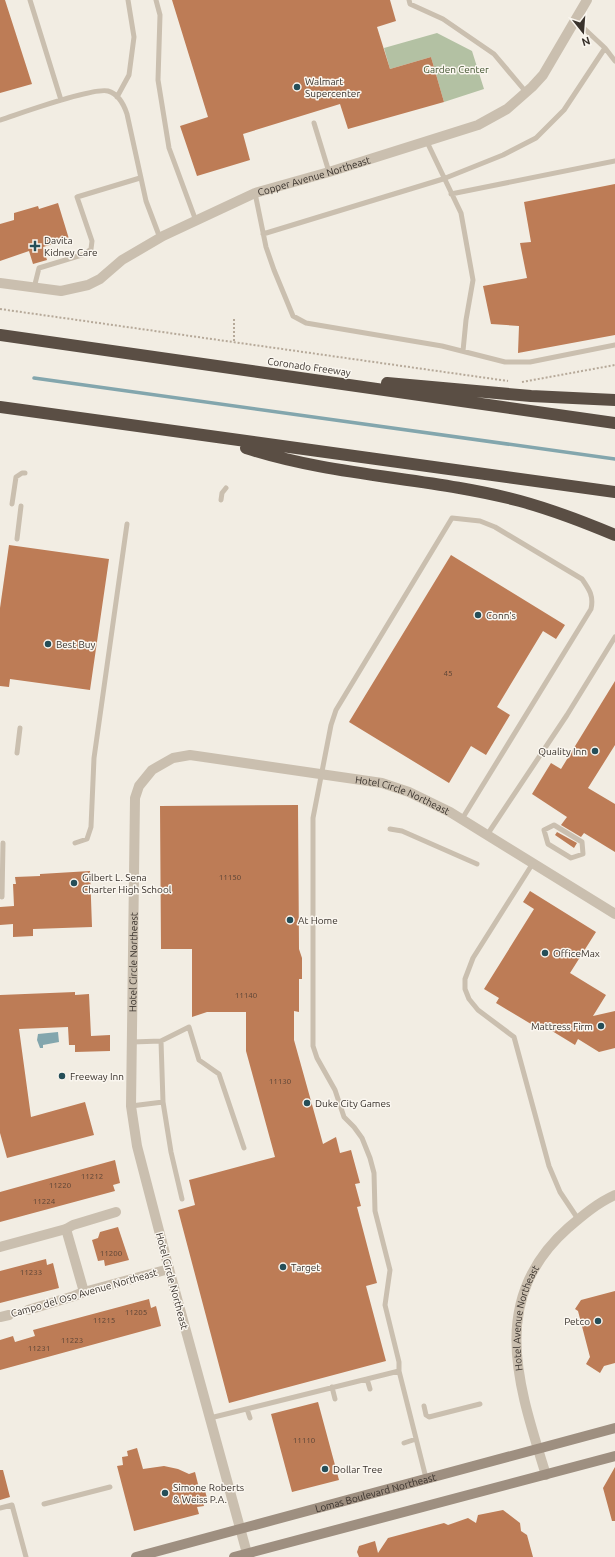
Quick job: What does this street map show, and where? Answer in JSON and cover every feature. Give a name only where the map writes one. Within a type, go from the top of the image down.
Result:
[{"type":"highway","name":"Coronado Freeway","points":[[0,335],[615,423]]},
{"type":"highway","points":[[237,369],[530,396],[615,400]]},
{"type":"highway","points":[[0,407],[615,492]]},
{"type":"highway","points":[[218,438],[294,461],[520,501],[615,535]]},
{"type":"main road","name":"Lomas Boulevard Northeast","points":[[136,1557],[615,1428]]},
{"type":"main road","points":[[234,1557],[247,1555],[615,1456]]},
{"type":"street","name":"Copper Avenue Northeast","points":[[0,283],[61,291],[88,285],[100,279],[122,260],[160,238],[254,193],[330,172],[463,131],[488,120],[507,109],[543,75],[587,0]]},
{"type":"street","name":"Hotel Circle Northeast","points":[[247,1555],[209,1419],[137,1146],[131,1106],[135,798],[142,781],[152,770],[166,761],[190,755],[382,783],[409,792],[462,819],[615,914]]},
{"type":"street","name":"Hotel Avenue Northeast","points":[[546,1475],[517,1372],[515,1346],[517,1320],[524,1293],[535,1268],[552,1243],[578,1219],[600,1203],[615,1195]]},
{"type":"street","points":[[0,1247],[66,1229],[73,1225],[116,1212]]},
{"type":"street","points":[[66,1229],[84,1292]]},
{"type":"street","name":"Campo del Oso Avenue Northeast","points":[[5,1316],[84,1292],[169,1269]]},
{"type":"lane","points":[[30,0],[61,100]]},
{"type":"lane","points":[[117,97],[129,75],[134,37],[128,0]]},
{"type":"lane","points":[[156,0],[160,15],[158,80],[169,148],[196,221]]},
{"type":"lane","points":[[409,0],[410,4],[444,19],[494,54],[526,92]]},
{"type":"lane","points":[[575,20],[605,48],[615,61]]},
{"type":"lane","points":[[263,234],[443,179],[503,155],[536,138],[564,110],[605,48]]},
{"type":"lane","points":[[0,120],[61,100],[99,91],[108,91],[117,97],[122,101],[127,114],[140,178],[150,215],[160,238]]},
{"type":"lane","points":[[314,123],[330,172]]},
{"type":"lane","points":[[427,142],[443,179],[461,213],[472,280],[463,351]]},
{"type":"lane","points":[[451,194],[615,161]]},
{"type":"lane","points":[[34,288],[39,268],[85,254],[91,249],[92,241],[77,197],[140,178]]},
{"type":"lane","points":[[254,193],[263,234],[274,270],[293,316],[306,323],[442,346],[505,362],[530,362],[615,345]]},
{"type":"lane","points":[[12,504],[16,477],[22,473],[25,473]]},
{"type":"lane","points":[[221,500],[222,493],[226,488]]},
{"type":"lane","points":[[17,539],[21,506]]},
{"type":"lane","points":[[426,1478],[399,1370],[399,1362],[385,1304],[390,1270],[375,1211],[374,1174],[370,1158],[362,1138],[344,1117],[335,1090],[317,1058],[314,1046],[313,818],[331,725],[339,703],[452,518],[487,523],[582,579],[591,592],[592,603],[591,609],[462,819]]},
{"type":"lane","points":[[74,843],[87,839],[91,827],[94,758],[127,524]]},
{"type":"lane","points":[[487,835],[567,715],[615,637]]},
{"type":"lane","points":[[17,752],[20,728]]},
{"type":"lane","points":[[554,825],[582,842],[583,854],[571,858],[548,844],[544,830],[554,825]]},
{"type":"lane","points":[[390,829],[402,831],[477,864]]},
{"type":"lane","points":[[2,897],[3,843]]},
{"type":"lane","points":[[533,863],[473,958],[465,979],[465,989],[469,999],[478,1010],[514,1037],[549,1166],[560,1192],[578,1219]]},
{"type":"lane","points":[[131,1042],[162,1040],[189,1027],[199,1060],[219,1074],[244,1148]]},
{"type":"lane","points":[[162,1040],[163,1102],[171,1152],[182,1199]]},
{"type":"lane","points":[[131,1106],[163,1102]]},
{"type":"lane","points":[[209,1419],[399,1370]]},
{"type":"lane","points":[[367,1379],[370,1389]]},
{"type":"lane","points":[[332,1387],[335,1399]]},
{"type":"lane","points":[[424,1406],[429,1417],[480,1404]]},
{"type":"lane","points":[[247,1409],[250,1418]]},
{"type":"lane","points":[[404,1443],[416,1439]]},
{"type":"lane","points":[[44,1504],[110,1487]]},
{"type":"lane","points":[[0,1508],[12,1505],[26,1557]]},
{"type":"path","points":[[0,309],[513,381]]},
{"type":"path","points":[[234,319],[234,342]]},
{"type":"path","points":[[518,382],[532,381],[615,365]]},
{"type":"green space","name":"Garden Center","points":[[437,33],[472,51],[484,89],[444,102],[431,57],[390,69],[384,48]]},
{"type":"water","points":[[58,1032],[59,1042],[43,1045],[43,1048],[40,1048],[37,1040],[38,1034]]},
{"type":"building","points":[[0,0],[5,0],[32,84],[0,93]]},
{"type":"building","name":"Walmart Supercenter","points":[[172,0],[390,0],[396,21],[377,27],[390,69],[431,57],[444,102],[348,129],[340,104],[243,134],[250,160],[197,176],[180,126],[208,117]]},
{"type":"building","points":[[615,184],[615,335],[518,353],[519,326],[491,324],[483,286],[527,278],[520,243],[531,242],[524,202]]},
{"type":"building","points":[[58,203],[69,239],[43,247],[47,260],[33,264],[29,251],[0,261],[0,224],[14,220],[14,213],[38,206],[39,209]]},
{"type":"building","name":"Best Buy","points":[[9,545],[109,559],[90,690],[10,679],[9,687],[0,686],[0,608]]},
{"type":"building","points":[[451,555],[565,625],[556,639],[543,631],[497,707],[510,715],[486,755],[471,746],[449,783],[349,722]]},
{"type":"building","points":[[615,681],[615,745],[588,788],[615,804],[615,852],[584,833],[581,837],[561,825],[567,817],[532,794],[551,763],[561,769]]},
{"type":"building","points":[[298,805],[299,949],[302,958],[302,979],[299,979],[299,1012],[294,1011],[294,1040],[323,1144],[336,1137],[340,1153],[351,1150],[360,1183],[355,1184],[361,1206],[357,1207],[377,1283],[366,1286],[386,1361],[229,1403],[178,1210],[195,1205],[189,1180],[275,1157],[246,1051],[246,1012],[207,1012],[192,1017],[192,949],[161,949],[160,806]]},
{"type":"building","points":[[557,832],[577,843],[574,848],[555,835]]},
{"type":"building","points":[[90,871],[92,927],[33,929],[33,936],[13,937],[13,924],[0,925],[0,907],[14,906],[13,884],[16,884],[15,877]]},
{"type":"building","name":"OfficeMax","points":[[530,891],[596,932],[570,973],[606,995],[593,1016],[615,1011],[615,1048],[599,1052],[578,1039],[575,1045],[539,1023],[536,1027],[496,1003],[499,998],[484,989],[534,909],[523,902]]},
{"type":"building","points":[[75,992],[75,995],[89,994],[91,1036],[110,1035],[110,1051],[75,1052],[75,1045],[69,1045],[68,1027],[19,1029],[31,1117],[85,1102],[94,1135],[7,1158],[0,1133],[0,995]]},
{"type":"building","points":[[115,1160],[120,1183],[113,1185],[115,1191],[0,1222],[0,1192]]},
{"type":"building","points":[[118,1227],[129,1260],[105,1266],[104,1260],[98,1261],[92,1240],[98,1238],[100,1232]]},
{"type":"building","points":[[46,1259],[47,1265],[53,1263],[59,1288],[0,1303],[0,1271]]},
{"type":"building","name":"Petco","points":[[615,1291],[615,1363],[604,1366],[600,1373],[586,1364],[590,1357],[578,1311],[575,1309],[581,1300]]},
{"type":"building","points":[[149,1299],[151,1308],[156,1306],[161,1326],[0,1370],[0,1340],[13,1336],[15,1342],[35,1336],[33,1330]]},
{"type":"building","points":[[318,1402],[339,1480],[292,1492],[271,1414]]},
{"type":"building","name":"Simone Roberts & Weiss P.A.","points":[[137,1448],[143,1469],[164,1466],[178,1469],[189,1474],[195,1472],[199,1488],[204,1487],[207,1498],[202,1499],[204,1506],[197,1507],[199,1514],[134,1531],[117,1466],[123,1465],[122,1457],[128,1456],[127,1451]]},
{"type":"building","points":[[615,1467],[615,1521],[612,1521],[603,1488]]},
{"type":"building","points":[[0,1470],[3,1470],[10,1497],[0,1500]]},
{"type":"building","points":[[503,1510],[520,1523],[521,1531],[527,1535],[533,1557],[359,1557],[357,1552],[359,1546],[375,1541],[378,1553],[388,1538],[444,1523],[448,1525],[468,1518],[476,1523],[478,1515]]},
{"type":"waterway","points":[[34,378],[615,459]]},
{"type":"place","name":"Walmart Supercenter","points":[[297,87]]},
{"type":"place","name":"Davita Kidney Care","points":[[35,246]]},
{"type":"place","name":"Conn's","points":[[478,615]]},
{"type":"place","name":"Best Buy","points":[[48,644]]},
{"type":"place","name":"Quality Inn","points":[[595,751]]},
{"type":"place","name":"Gilbert L. Sena Charter High School","points":[[74,883]]},
{"type":"place","name":"At Home","points":[[290,920]]},
{"type":"place","name":"OfficeMax","points":[[545,953]]},
{"type":"place","name":"Mattress Firm","points":[[601,1026]]},
{"type":"place","name":"Freeway Inn","points":[[62,1076]]},
{"type":"place","name":"Duke City Games","points":[[307,1103]]},
{"type":"place","name":"Target","points":[[283,1267]]},
{"type":"place","name":"Petco","points":[[598,1321]]},
{"type":"place","name":"Dollar Tree","points":[[325,1469]]},
{"type":"place","name":"Simone Roberts & Weiss P.A.","points":[[165,1493]]}]
